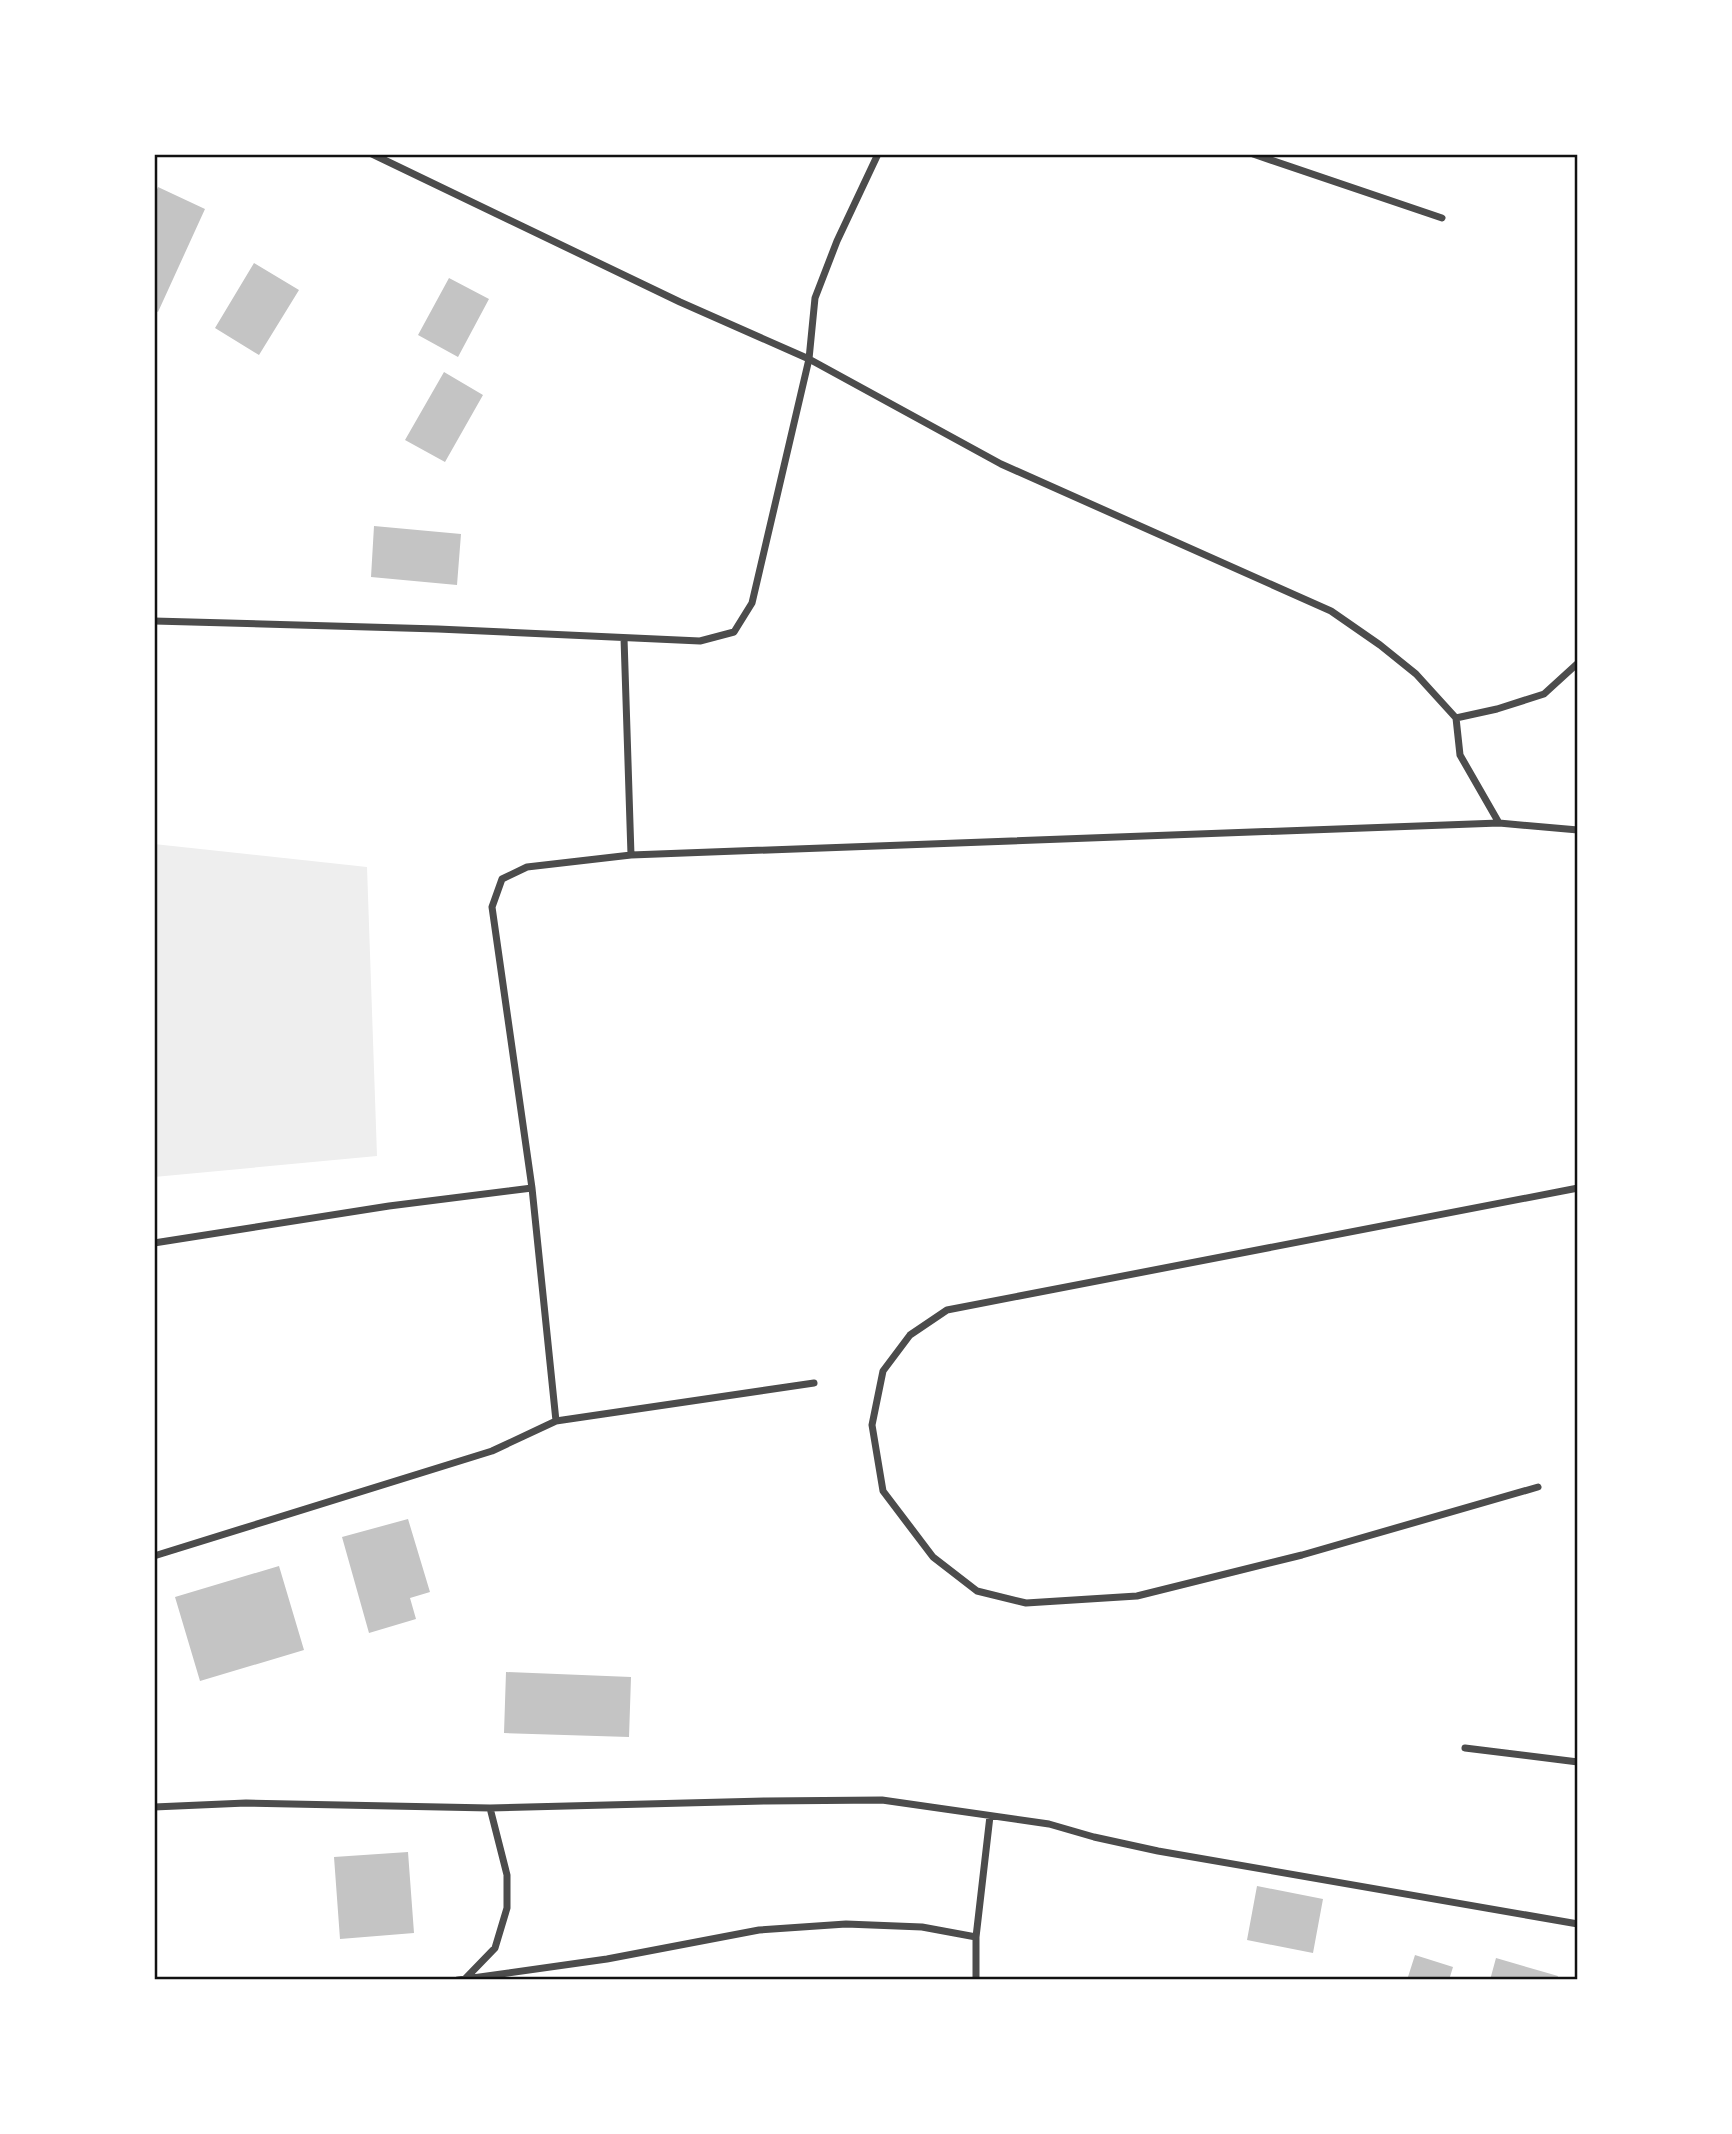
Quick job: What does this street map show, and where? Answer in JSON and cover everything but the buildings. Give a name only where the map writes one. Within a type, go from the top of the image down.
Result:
[{"type":"street","points":[[372,154],[680,302],[808,359],[1001,464],[1331,611],[1416,674],[1456,718],[1460,755],[1499,823]]},
{"type":"street","points":[[154,621],[700,641],[734,632],[752,603],[808,359],[815,298],[837,242],[878,154]]},
{"type":"street","points":[[1253,154],[1443,218]]},
{"type":"street","points":[[624,638],[631,855]]},
{"type":"street","points":[[1456,718],[1497,709],[1544,694],[1578,663]]},
{"type":"street","points":[[556,1421],[532,1188],[492,907],[502,879],[527,867],[631,855],[1499,823],[1578,830]]},
{"type":"street","points":[[154,1244],[389,1206],[532,1188]]},
{"type":"street","points":[[1538,1487],[1302,1555],[1137,1596],[1026,1603],[977,1591],[933,1557],[883,1491],[872,1424],[883,1371],[910,1335],[947,1310],[1578,1188]]},
{"type":"street","points":[[154,1556],[492,1451],[556,1421],[814,1383]]},
{"type":"street","points":[[1465,1748],[1578,1762]]},
{"type":"street","points":[[154,1807],[246,1803],[490,1808],[882,1800],[1049,1824],[1094,1838],[1158,1851],[1578,1924]]},
{"type":"street","points":[[463,1979],[495,1948],[507,1908],[507,1875],[490,1808]]},
{"type":"street","points":[[976,1980],[976,1937],[990,1816]]},
{"type":"street","points":[[463,1979],[607,1959],[759,1930],[846,1924],[922,1927],[976,1937]]},
{"type":"shaded area","points":[[154,844],[367,867],[377,1156],[154,1177]]}]
